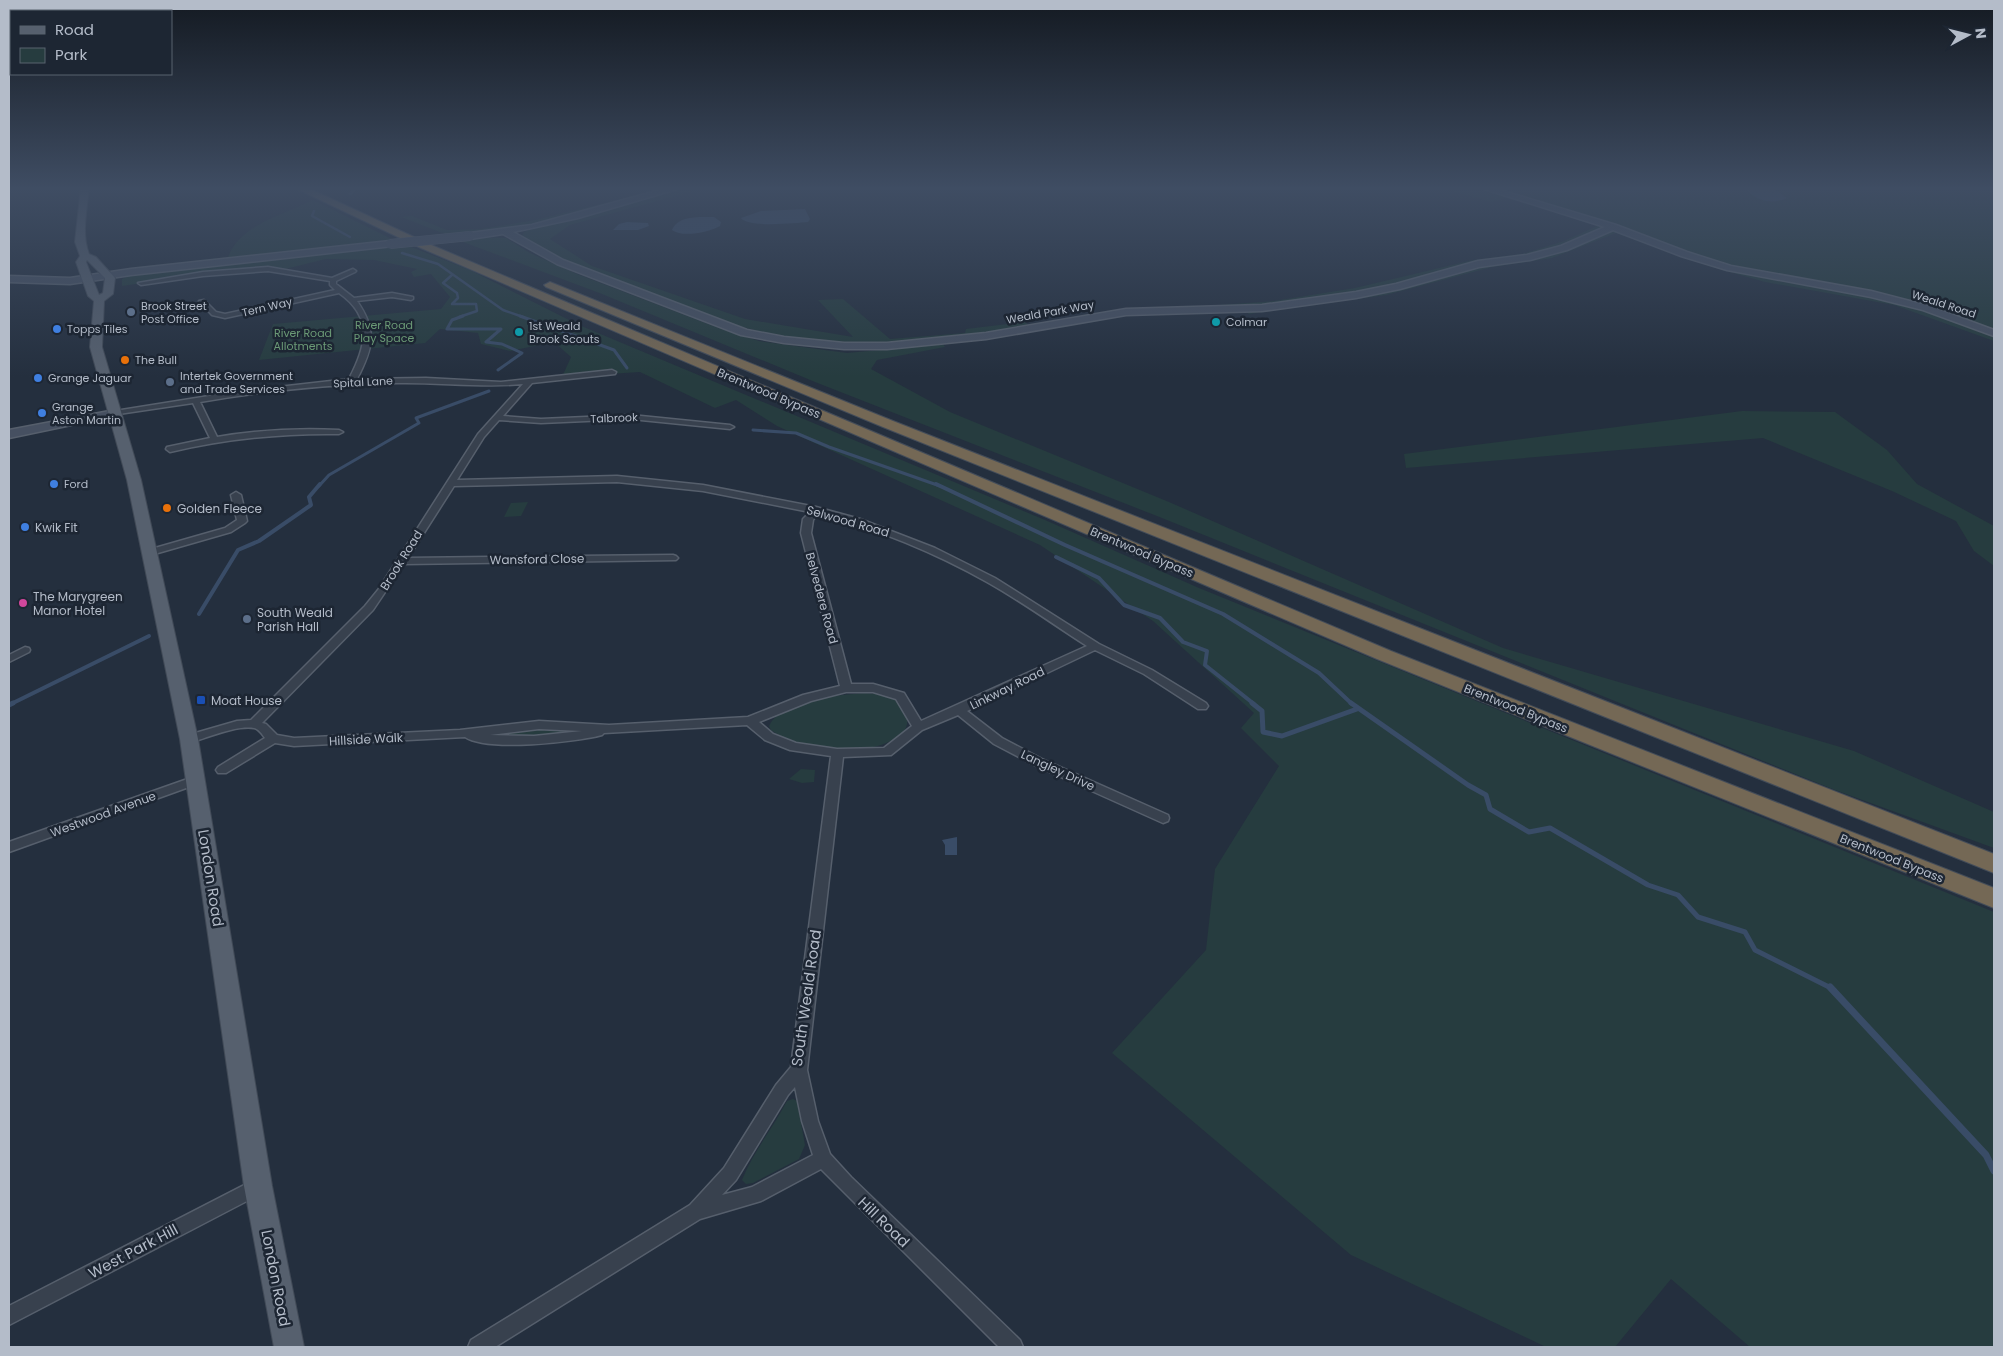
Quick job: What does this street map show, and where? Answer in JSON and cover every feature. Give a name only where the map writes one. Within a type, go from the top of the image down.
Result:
[{"type":"highway","name":"Brentwood Bypass","points":[[435,250],[1384,655],[1994,898]]},
{"type":"highway","points":[[463,250],[522,274]]},
{"type":"highway","name":"Brentwood Bypass","points":[[540,281],[1650,729],[1994,864]]},
{"type":"main road","points":[[83,250],[85,256],[93,259],[110,278],[108,294],[99,300],[93,296],[81,262],[85,256]]},
{"type":"main road","name":"London Road","points":[[99,300],[96,347],[151,552],[189,739],[258,1186],[289,1347]]},
{"type":"street","points":[[9,279],[63,282],[107,275],[333,250]]},
{"type":"street","name":"Weald Park Way","points":[[537,250],[568,265],[745,333],[784,340],[844,346],[887,346],[986,336],[1126,312],[1262,308],[1356,295],[1397,287],[1478,264],[1527,258],[1556,250]]},
{"type":"street","name":"Weald Road","points":[[1674,250],[1730,268],[1871,294],[1926,308],[1994,332]]},
{"type":"street","points":[[141,283],[203,274],[268,269],[333,280],[353,271]]},
{"type":"street","points":[[333,280],[333,285],[338,291],[353,300],[363,316],[370,341],[366,355],[352,381]]},
{"type":"street","name":"Tern Way","points":[[202,301],[219,316],[258,312],[338,291]]},
{"type":"street","points":[[353,300],[392,295],[411,298]]},
{"type":"street","name":"Spital Lane","points":[[115,413],[195,400],[352,381],[426,380],[501,384],[612,372]]},
{"type":"street","name":"Brook Road","points":[[254,724],[369,608],[382,591],[481,436],[530,382]]},
{"type":"street","points":[[195,400],[214,438]]},
{"type":"street","points":[[9,434],[115,413]]},
{"type":"street","name":"Talbrook","points":[[499,418],[541,421],[631,417],[730,426]]},
{"type":"street","points":[[170,450],[214,438],[283,431],[339,432]]},
{"type":"street","name":"Selwood Road","points":[[451,483],[617,479],[703,488],[816,510],[857,521],[932,550],[991,580],[1095,646],[1148,672],[1202,706]]},
{"type":"street","points":[[151,552],[228,530],[242,521],[236,495]]},
{"type":"street","name":"Belvedere Road","points":[[816,510],[808,520],[806,533],[846,688]]},
{"type":"street","name":"Wansford Close","points":[[401,561],[672,558]]},
{"type":"street","name":"Linkway Road","points":[[918,727],[959,710],[1095,646]]},
{"type":"street","points":[[9,659],[24,650]]},
{"type":"street","name":"Hillside Walk","points":[[273,739],[294,742],[460,734],[504,742],[556,740],[609,729],[750,721],[807,698],[846,688],[873,688],[900,696],[918,727]]},
{"type":"street","name":"Langley Drive","points":[[959,710],[998,741],[1030,758],[1163,818]]},
{"type":"street","points":[[750,721],[770,737],[794,747],[837,753],[887,752],[918,727]]},
{"type":"street","points":[[189,739],[237,725],[254,724],[262,727],[273,739],[222,770]]},
{"type":"street","name":"South Weald Road","points":[[478,1347],[696,1211],[730,1174],[782,1090],[799,1070],[837,753]]},
{"type":"street","name":"Westwood Avenue","points":[[9,847],[196,780]]},
{"type":"street","name":"Hill Road","points":[[799,1070],[810,1121],[823,1159],[845,1183],[1013,1347]]},
{"type":"street","name":"South Weald Road","points":[[696,1211],[755,1195],[823,1159]]},
{"type":"street","name":"West Park Hill","points":[[9,1316],[258,1186]]},
{"type":"green space","points":[[232,250],[317,250],[134,269],[138,267],[228,257]]},
{"type":"green space","points":[[356,250],[420,250],[470,270],[579,325],[1045,520],[1199,588],[1994,912],[1994,1347],[1750,1347],[1671,1279],[1615,1347],[1546,1347],[1351,1255],[1112,1053],[1206,950],[1215,869],[1279,766],[1241,728],[1254,713],[1153,621],[1040,545],[777,426],[736,400],[715,408],[640,372],[562,377],[571,357],[554,342],[510,351],[481,344],[478,333],[440,329],[425,343],[259,360],[273,324],[441,309],[450,297],[431,274],[414,277],[411,272],[417,269],[374,260],[326,259],[281,270],[203,274],[122,286],[122,279],[133,274]]},
{"type":"green space","points":[[485,250],[526,250],[577,274],[721,329],[759,341],[847,353],[943,344],[945,347],[877,360],[871,369],[950,412],[1169,502],[1503,648],[1854,751],[1994,812],[1994,848],[1835,790],[1162,518],[815,382],[602,294]]},
{"type":"green space","points":[[545,250],[568,250],[592,266],[745,319],[853,337],[818,300],[843,299],[890,339],[965,333],[966,329],[1025,322],[1030,326],[903,343],[852,344],[779,337],[710,318],[571,264]]},
{"type":"green space","points":[[1534,250],[1572,250],[1552,258],[1492,267],[1386,295],[1249,314],[1244,310],[1211,310],[1205,306],[1274,301],[1355,288],[1473,260],[1522,254]]},
{"type":"green space","points":[[1665,250],[1994,250],[1994,341],[1894,305],[1765,282],[1712,267]]},
{"type":"green space","points":[[1742,411],[1835,412],[1887,450],[1917,484],[1994,526],[1994,566],[1974,551],[1956,521],[1892,491],[1763,438],[1406,468],[1404,454]]},
{"type":"green space","points":[[528,502],[521,516],[504,517],[511,503]]},
{"type":"green space","points":[[864,693],[885,695],[902,704],[907,721],[906,728],[901,734],[888,742],[873,747],[855,750],[836,750],[799,743],[771,730],[769,726],[785,710],[812,700]]},
{"type":"green space","points":[[568,727],[587,732],[566,736],[504,736],[506,732]]},
{"type":"green space","points":[[801,769],[815,770],[814,782],[802,783],[789,779]]},
{"type":"green space","points":[[793,1099],[797,1101],[805,1145],[799,1159],[753,1183],[746,1184],[742,1180],[752,1160],[787,1101]]},
{"type":"water","points":[[957,837],[957,855],[945,855],[945,845],[942,840]]},
{"type":"waterway","points":[[402,253],[438,264],[503,310],[523,317]]},
{"type":"waterway","points":[[452,275],[443,283],[457,293],[458,298],[452,304],[476,304],[477,311],[459,317]]},
{"type":"waterway","points":[[463,316],[452,320],[447,329],[501,329],[486,342],[502,344],[522,353],[498,370]]},
{"type":"waterway","points":[[520,316],[614,350],[627,368]]},
{"type":"waterway","points":[[319,486],[329,475],[419,423],[416,418],[489,391]]},
{"type":"waterway","points":[[753,430],[796,433],[829,447],[940,486]]},
{"type":"waterway","points":[[199,614],[238,550],[259,541],[311,505],[309,497],[320,484]]},
{"type":"waterway","points":[[936,484],[1065,545],[1223,614],[1319,673],[1352,704]]},
{"type":"waterway","points":[[1056,557],[1099,578],[1124,605],[1160,618],[1183,642],[1207,651],[1205,665],[1254,704]]},
{"type":"waterway","points":[[11,704],[149,636]]},
{"type":"waterway","points":[[1252,703],[1262,711],[1263,732],[1282,736],[1357,709]]},
{"type":"waterway","points":[[1351,703],[1468,785],[1486,795],[1490,809],[1529,832],[1550,828],[1648,885],[1678,895],[1698,917],[1745,932],[1755,950],[1831,988]]},
{"type":"waterway","points":[[1831,988],[1986,1155],[1994,1171]]},
{"type":"place","name":"Brook Street Post Office","points":[[131,312]]},
{"type":"place","name":"Colmar","points":[[1216,322]]},
{"type":"place","name":"Topps Tiles","points":[[57,329]]},
{"type":"place","name":"1st Weald Brook Scouts","points":[[519,332]]},
{"type":"place","name":"The Bull","points":[[125,360]]},
{"type":"place","name":"Grange Jaguar","points":[[38,378]]},
{"type":"place","name":"Intertek Government and Trade Services","points":[[170,382]]},
{"type":"place","name":"Grange Aston Martin","points":[[42,413]]},
{"type":"place","name":"Ford","points":[[54,484]]},
{"type":"place","name":"Golden Fleece","points":[[167,508]]},
{"type":"place","name":"Kwik Fit","points":[[25,527]]},
{"type":"place","name":"The Marygreen Manor Hotel","points":[[23,603]]},
{"type":"place","name":"South Weald Parish Hall","points":[[247,619]]},
{"type":"place","name":"Moat House","points":[[201,700]]},
{"type":"park label","name":"River Road Play Space","points":[[384,331]]},
{"type":"park label","name":"River Road Allotments","points":[[303,339]]}]
